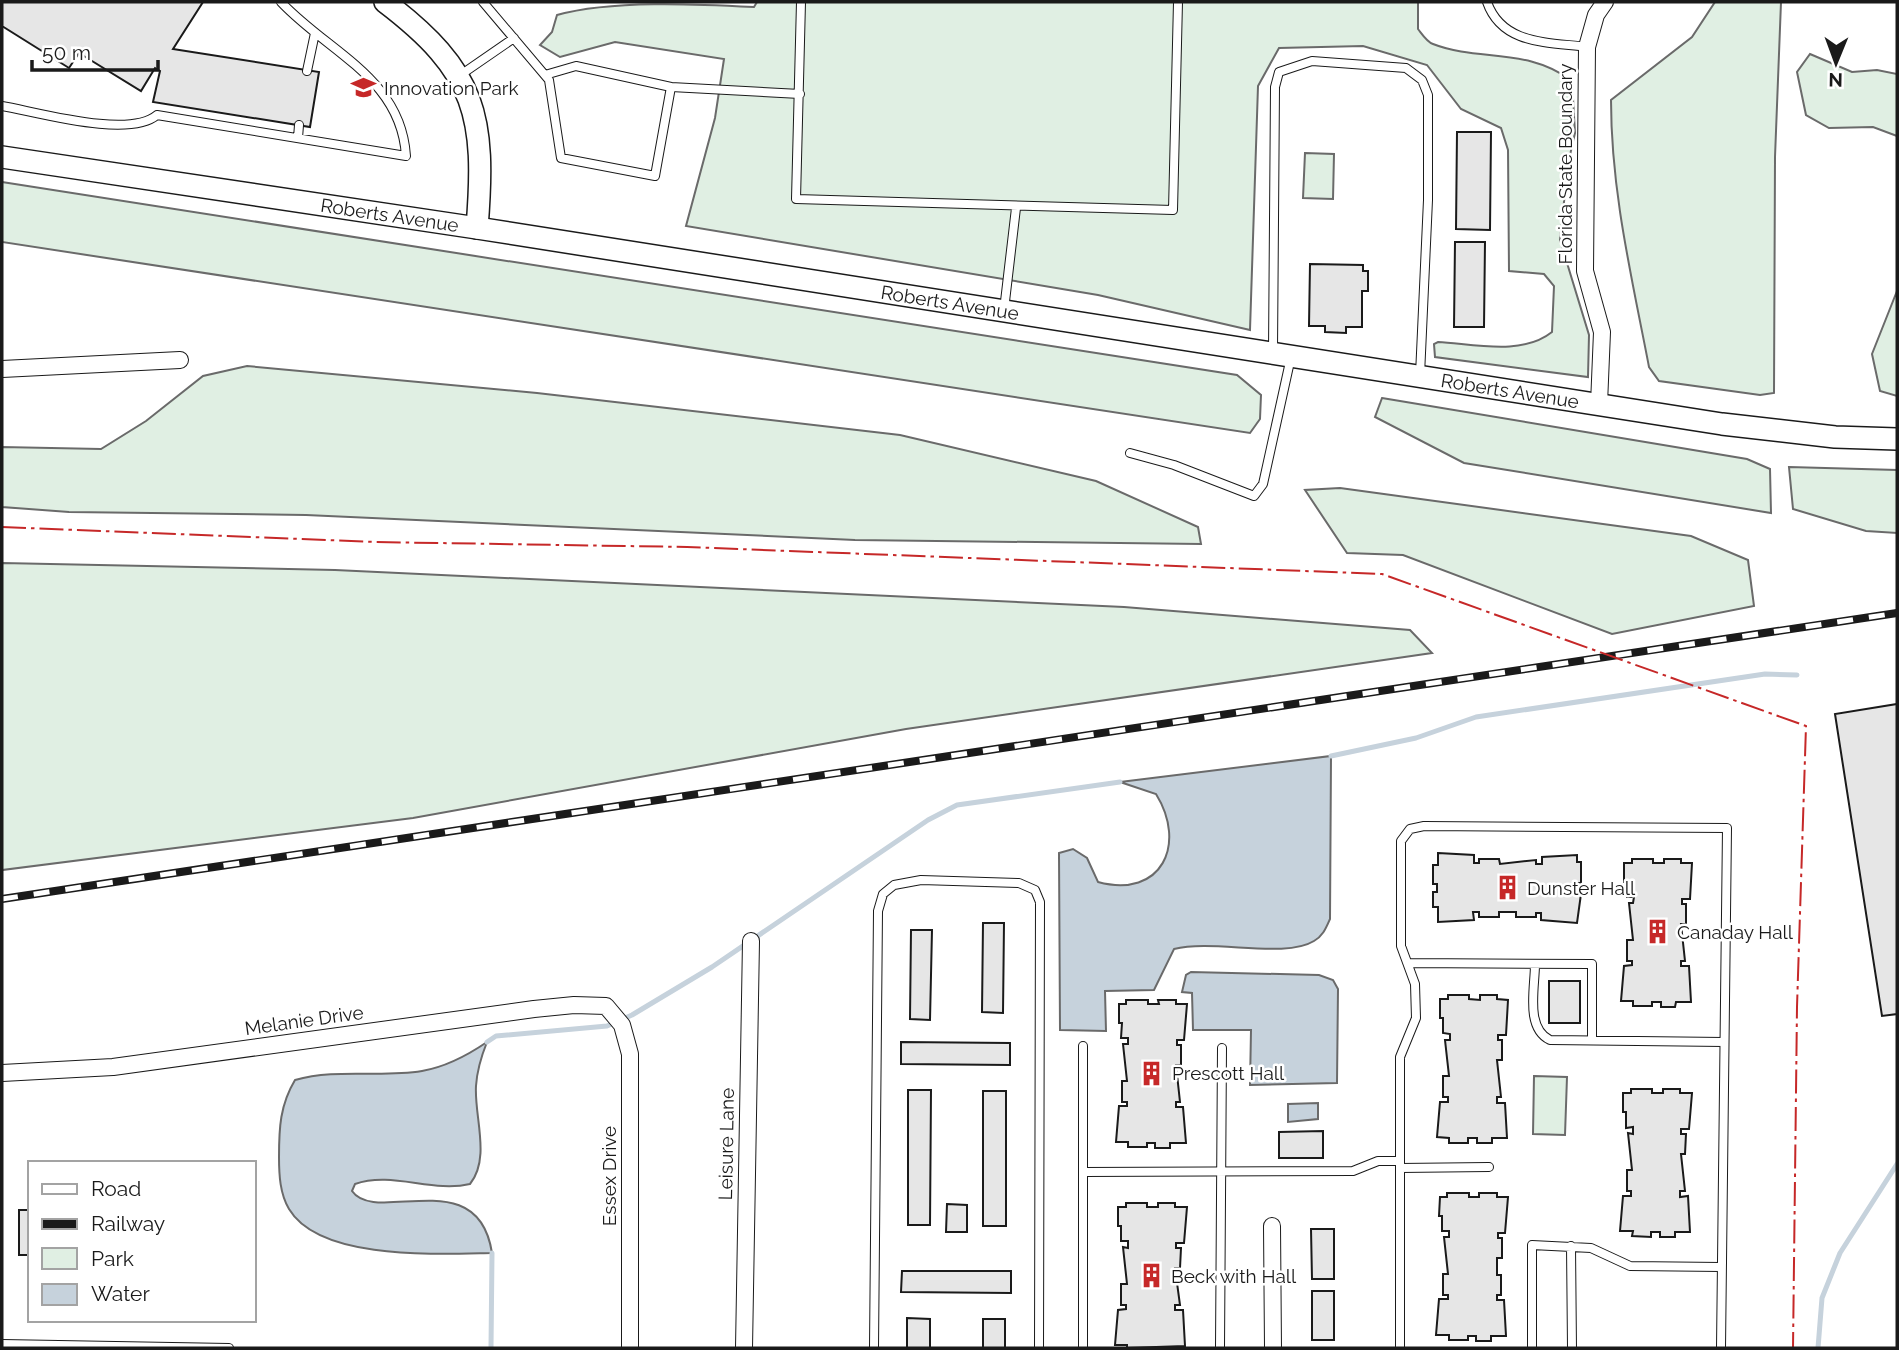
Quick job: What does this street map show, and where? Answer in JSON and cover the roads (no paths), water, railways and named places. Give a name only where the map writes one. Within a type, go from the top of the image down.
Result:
[{"type":"street","points":[[385,2],[434,42],[459,76],[479,132],[481,154],[477,228]]},
{"type":"street","name":"Florida State Boundary","points":[[1599,404],[1602,332],[1585,271],[1587,47],[1596,15],[1605,2]]},
{"type":"street","name":"Roberts Avenue","points":[[2,157],[477,228],[1723,424],[1835,437],[1897,439]]},
{"type":"street","points":[[2,369],[180,360]]},
{"type":"street","name":"Leisure Lane","points":[[744,1348],[751,941]]},
{"type":"street","name":"Melanie Drive","points":[[2,1073],[113,1067],[561,1006],[597,1004],[616,1016]]},
{"type":"street","name":"Essex Drive","points":[[616,1016],[630,1054],[630,1348]]},
{"type":"street","points":[[1272,1226],[1273,1348]]},
{"type":"lane","points":[[2,106],[118,126],[139,123],[157,115],[406,156],[401,123],[377,82],[281,2]]},
{"type":"lane","points":[[483,2],[549,80],[561,158],[655,176],[671,87]]},
{"type":"lane","points":[[801,2],[796,199],[1173,211],[1178,2]]},
{"type":"lane","points":[[1488,2],[1500,25],[1512,34],[1527,40],[1587,47]]},
{"type":"lane","points":[[307,71],[315,33]]},
{"type":"lane","points":[[459,76],[514,38]]},
{"type":"lane","points":[[1130,453],[1174,465],[1254,496],[1263,484],[1282,355],[1275,88],[1279,72],[1311,61],[1406,68],[1422,80],[1428,95],[1428,200],[1419,378]]},
{"type":"lane","points":[[545,75],[576,66],[671,87],[800,94]]},
{"type":"lane","points":[[298,138],[299,125]]},
{"type":"lane","points":[[1004,310],[1016,208]]},
{"type":"lane","points":[[1400,1348],[1400,1057],[1416,1018],[1415,984],[1401,946],[1401,841],[1410,829],[1424,826],[1727,828],[1721,1348]]},
{"type":"lane","points":[[874,1348],[878,911],[883,894],[894,885],[921,880],[1019,883],[1035,890],[1040,902],[1039,1348]]},
{"type":"lane","points":[[1408,963],[1592,964],[1592,1040]]},
{"type":"lane","points":[[1535,964],[1537,1030],[1550,1040],[1724,1042]]},
{"type":"lane","points":[[1083,1046],[1083,1348]]},
{"type":"lane","points":[[1220,1348],[1222,1048]]},
{"type":"lane","points":[[1083,1172],[1353,1171],[1378,1161],[1489,1167]]},
{"type":"lane","points":[[1532,1348],[1532,1245],[1591,1248],[1630,1266],[1721,1267]]},
{"type":"lane","points":[[1571,1246],[1572,1348]]},
{"type":"lane","points":[[2,1345],[229,1348]]},
{"type":"water","points":[[1331,756],[1330,919],[1320,937],[1301,946],[1285,948],[1208,946],[1174,949],[1154,990],[1105,991],[1106,1031],[1060,1030],[1059,853],[1073,849],[1087,858],[1098,882],[1120,885],[1138,882],[1153,875],[1163,863],[1168,848],[1169,831],[1165,813],[1156,794],[1120,782]]},
{"type":"water","points":[[1191,972],[1319,975],[1333,980],[1338,989],[1337,1083],[1250,1085],[1251,1030],[1193,1030],[1192,993],[1182,992],[1186,975]]},
{"type":"water","points":[[487,1042],[476,1086],[480,1162],[470,1184],[441,1186],[383,1180],[355,1184],[352,1191],[364,1200],[382,1203],[448,1202],[468,1209],[483,1225],[492,1253],[383,1251],[326,1238],[304,1226],[286,1203],[279,1171],[281,1117],[295,1080],[311,1076],[422,1071],[456,1060]]},
{"type":"water","points":[[1318,1103],[1318,1119],[1288,1122],[1288,1104]]},
{"type":"waterway","points":[[1331,756],[1416,738],[1476,717],[1765,674],[1797,675]]},
{"type":"waterway","points":[[487,1042],[496,1036],[607,1026],[632,1015],[712,967],[928,820],[957,805],[1120,782]]},
{"type":"waterway","points":[[1818,1348],[1822,1298],[1840,1253],[1897,1164]]},
{"type":"waterway","points":[[491,1348],[492,1253]]},
{"type":"railway","points":[[2,899],[1897,613]]},
{"type":"place","name":"Innovation Park","points":[[364,88]]},
{"type":"place","name":"Dunster Hall","points":[[1507,888]]},
{"type":"place","name":"Canaday Hall","points":[[1657,932]]},
{"type":"place","name":"Prescott Hall","points":[[1152,1073]]},
{"type":"place","name":"Beck with Hall","points":[[1151,1276]]}]
